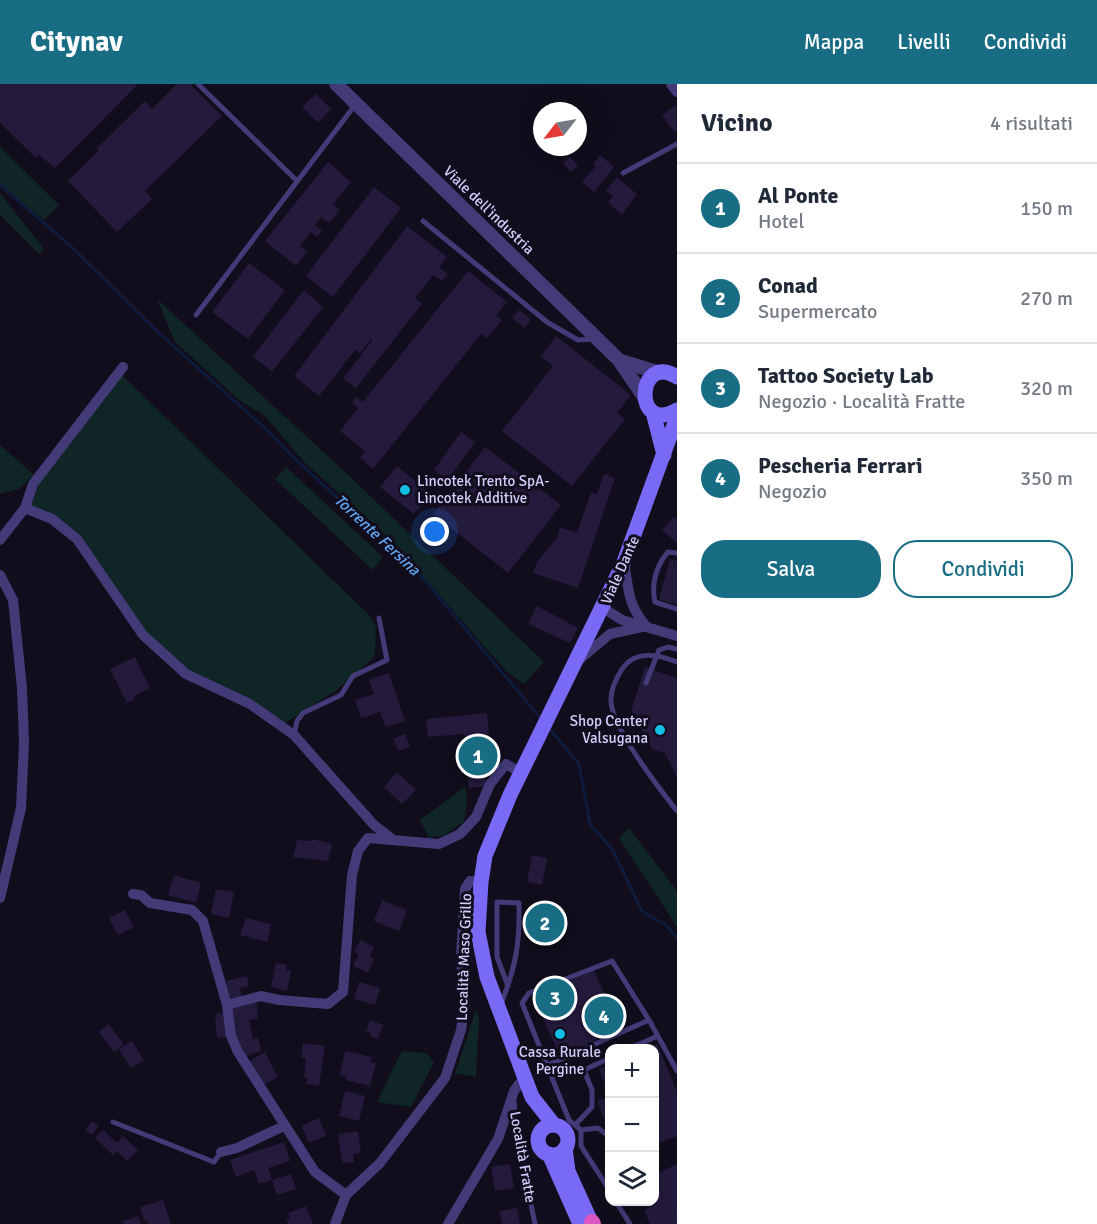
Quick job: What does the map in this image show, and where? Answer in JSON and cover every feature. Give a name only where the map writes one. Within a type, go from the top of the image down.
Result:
[{"type":"main road","points":[[663,455],[653,411],[644,397],[649,379],[670,372]]},
{"type":"main road","points":[[653,411],[664,415],[677,411]]},
{"type":"main road","name":"Viale Dante","points":[[565,680],[624,562],[677,417]]},
{"type":"main road","name":"Località Maso Grillo","points":[[481,882],[490,842],[522,768],[565,680]]},
{"type":"main road","name":"Località Fratte","points":[[481,882],[477,917],[480,947],[487,977],[532,1097],[540,1146],[549,1154],[589,1224]]},
{"type":"main road","name":"Località Fratte","points":[[532,1097],[565,1124],[571,1146],[568,1171],[589,1224]]},
{"type":"main road","name":"Località Fratte","points":[[539,1137],[546,1127],[565,1124]]},
{"type":"main road","name":"Località Fratte","points":[[549,1154],[558,1153],[571,1146]]},
{"type":"street","name":"Viale dell'industria","points":[[336,84],[619,360],[644,397]]},
{"type":"street","points":[[671,84],[677,92]]},
{"type":"street","name":"Viale dell'industria","points":[[619,360],[670,372]]},
{"type":"street","points":[[0,540],[25,508],[33,484],[123,367]]},
{"type":"street","points":[[25,508],[52,519],[77,539],[143,635],[186,674],[250,704],[294,735],[374,825],[392,840]]},
{"type":"street","points":[[624,562],[628,597],[634,611],[646,626]]},
{"type":"street","points":[[0,575],[13,600],[22,688],[24,742],[21,808],[0,898]]},
{"type":"street","points":[[603,608],[622,620],[677,636]]},
{"type":"street","points":[[573,665],[610,634],[646,626]]},
{"type":"street","points":[[227,1005],[261,996],[279,1000],[328,1004],[343,992],[352,875],[358,851],[368,838],[439,844],[460,834],[476,817],[490,784],[506,764],[522,768]]},
{"type":"street","name":"Località Maso Grillo","points":[[335,1224],[346,1196],[380,1163],[445,1078],[461,1030],[465,1004],[461,957],[465,889],[470,881],[481,882]]},
{"type":"street","points":[[133,894],[141,895],[150,903],[192,910],[203,921],[227,1005],[231,1036],[238,1052],[315,1172],[346,1196]]},
{"type":"street","name":"Località Fratte","points":[[448,1224],[498,1139],[514,1091],[519,1084],[527,1081]]},
{"type":"street","points":[[220,1152],[237,1148],[284,1126]]},
{"type":"lane","points":[[198,84],[297,181]]},
{"type":"lane","points":[[196,315],[356,103]]},
{"type":"lane","points":[[622,173],[677,144]]},
{"type":"lane","points":[[423,221],[547,322],[579,340],[597,338]]},
{"type":"lane","points":[[677,553],[668,552],[659,563],[653,592],[655,602],[677,609]]},
{"type":"lane","points":[[294,735],[297,721],[303,713],[341,695],[353,676],[387,660],[379,618]]},
{"type":"lane","points":[[646,683],[659,650],[668,647],[677,649]]},
{"type":"lane","points":[[677,662],[652,653],[643,655],[625,665],[614,682],[611,706],[618,724],[677,811]]},
{"type":"lane","points":[[499,1008],[508,986],[520,936],[519,903],[497,902],[497,957],[508,986]]},
{"type":"lane","name":"Località Fratte","points":[[605,1186],[571,1146],[580,1130],[565,1124],[548,1065],[522,1003],[529,993],[612,962],[649,1020],[677,1071]]},
{"type":"lane","points":[[548,1065],[649,1020]]},
{"type":"lane","points":[[639,1044],[658,1036]]},
{"type":"lane","points":[[565,1124],[592,1107],[592,1090],[584,1070],[605,1060]]},
{"type":"lane","name":"Località Fratte","points":[[514,1091],[519,1141],[535,1224]]},
{"type":"lane","points":[[113,1122],[214,1162],[220,1152]]},
{"type":"lane","points":[[580,1130],[598,1128],[605,1134]]},
{"type":"lane","points":[[619,1206],[630,1224]]},
{"type":"green space","points":[[0,147],[59,205],[44,220],[0,184]]},
{"type":"green space","points":[[0,193],[44,249],[39,254],[0,215]]},
{"type":"green space","points":[[157,299],[342,469],[544,662],[524,684],[506,671],[393,542],[305,463],[265,416],[239,400],[175,342]]},
{"type":"green space","points":[[121,374],[371,617],[376,627],[375,656],[337,690],[285,723],[188,672],[146,633],[79,533],[53,517],[27,507],[34,484]]},
{"type":"green space","points":[[0,445],[34,475],[19,489],[0,494]]},
{"type":"green space","points":[[286,467],[383,557],[373,570],[275,479]]},
{"type":"green space","points":[[465,787],[467,802],[464,821],[445,835],[429,838],[420,820]]},
{"type":"green space","points":[[629,828],[677,891],[677,927],[619,838]]},
{"type":"green space","points":[[476,1010],[479,1018],[476,1077],[455,1073]]},
{"type":"green space","points":[[402,1051],[426,1053],[434,1062],[411,1107],[377,1102]]},
{"type":"building","points":[[0,84],[138,84],[55,168],[39,155],[36,158],[0,123]]},
{"type":"building","points":[[177,84],[190,84],[222,116],[145,191],[152,199],[117,232],[68,181],[99,150],[97,148],[145,101],[152,109]]},
{"type":"building","points":[[316,94],[331,109],[318,123],[302,107]]},
{"type":"building","points":[[676,105],[677,130],[674,132],[662,115]]},
{"type":"building","points":[[600,155],[614,167],[594,192],[582,182],[596,166],[593,164]]},
{"type":"building","points":[[570,157],[578,166],[571,172],[563,163]]},
{"type":"building","points":[[328,162],[351,182],[333,204],[340,210],[329,223],[321,217],[315,225],[322,231],[317,237],[311,232],[300,246],[307,252],[296,266],[265,241]]},
{"type":"building","points":[[617,177],[637,194],[622,215],[608,202],[613,196],[606,191]]},
{"type":"building","points":[[374,187],[401,208],[333,297],[306,276]]},
{"type":"building","points":[[407,226],[447,257],[439,267],[448,274],[442,281],[433,275],[415,298],[422,304],[356,388],[343,378],[372,341],[371,339],[360,353],[356,349],[319,396],[294,376]]},
{"type":"building","points":[[249,263],[285,290],[248,339],[212,312]]},
{"type":"building","points":[[468,271],[507,302],[496,315],[502,320],[487,338],[481,334],[373,469],[360,458],[365,451],[340,431],[358,408],[352,403],[356,397],[363,402]]},
{"type":"building","points":[[304,290],[323,307],[272,372],[253,356]]},
{"type":"building","points":[[519,310],[531,319],[525,328],[512,318]]},
{"type":"building","points":[[556,336],[631,395],[617,413],[625,419],[572,486],[502,431],[553,366],[541,356]]},
{"type":"building","points":[[461,432],[475,442],[448,480],[434,470]]},
{"type":"building","points":[[485,447],[561,505],[508,573],[433,514]]},
{"type":"building","name":"Lincotek Trento SpA- Lincotek Additive","points":[[397,466],[431,494],[414,514],[380,487]]},
{"type":"building","points":[[604,474],[615,478],[578,588],[533,573],[537,562],[557,538],[560,527],[577,533],[591,492],[597,494]]},
{"type":"building","points":[[674,517],[677,519],[677,543],[662,530]]},
{"type":"building","points":[[670,559],[677,561],[677,605],[659,599]]},
{"type":"building","points":[[537,606],[578,628],[570,643],[528,624]]},
{"type":"building","points":[[135,657],[150,688],[134,696],[135,699],[127,703],[110,669]]},
{"type":"building","name":"Shop Center Valsugana","points":[[645,667],[677,678],[677,777],[665,753],[653,750],[631,711]]},
{"type":"building","points":[[389,673],[405,721],[386,727],[380,712],[361,718],[355,700],[374,694],[369,679]]},
{"type":"building","points":[[487,713],[493,775],[486,776],[487,786],[469,788],[464,734],[428,737],[426,719]]},
{"type":"building","points":[[405,734],[410,747],[398,751],[393,739]]},
{"type":"building","points":[[397,772],[416,790],[402,804],[384,787]]},
{"type":"building","points":[[312,839],[332,844],[328,861],[293,857],[297,840],[311,841]]},
{"type":"building","points":[[532,855],[547,858],[542,885],[527,882]]},
{"type":"building","points":[[174,875],[201,883],[196,903],[168,895]]},
{"type":"building","points":[[216,889],[234,892],[229,918],[211,914]]},
{"type":"building","points":[[382,900],[407,910],[399,931],[374,921]]},
{"type":"building","points":[[532,907],[557,907],[557,942],[532,942]]},
{"type":"building","points":[[125,910],[134,927],[118,935],[109,918]]},
{"type":"building","points":[[246,918],[271,924],[267,942],[240,935]]},
{"type":"building","points":[[360,940],[374,947],[370,957],[374,959],[368,973],[353,966],[359,954],[354,952]]},
{"type":"building","points":[[276,963],[287,965],[286,970],[291,971],[287,991],[271,987]]},
{"type":"building","points":[[594,970],[620,1029],[560,1056],[533,997]]},
{"type":"building","points":[[247,976],[249,986],[240,988],[243,999],[231,1002],[226,981]]},
{"type":"building","points":[[359,982],[380,988],[375,1005],[354,999]]},
{"type":"building","points":[[256,1000],[258,1018],[249,1020],[253,1039],[258,1038],[261,1051],[246,1056],[242,1048],[238,1049],[229,1009],[245,1006],[245,1003]]},
{"type":"building","points":[[227,1013],[229,1037],[217,1038],[215,1014]]},
{"type":"building","points":[[370,1020],[383,1025],[378,1039],[370,1036],[371,1033],[366,1031]]},
{"type":"building","points":[[108,1024],[124,1044],[114,1052],[99,1032]]},
{"type":"building","points":[[132,1041],[144,1060],[131,1068],[119,1049]]},
{"type":"building","points":[[303,1043],[325,1046],[319,1086],[306,1084],[308,1077],[304,1077],[306,1058],[301,1058]]},
{"type":"building","points":[[659,1049],[677,1091],[677,1136],[659,1143]]},
{"type":"building","points":[[345,1051],[372,1057],[371,1062],[376,1063],[370,1086],[346,1080],[347,1076],[340,1075]]},
{"type":"building","points":[[265,1052],[278,1077],[263,1085],[249,1061]]},
{"type":"building","points":[[605,1066],[605,1084],[599,1069]]},
{"type":"building","points":[[345,1091],[365,1096],[359,1121],[339,1116]]},
{"type":"building","points":[[605,1098],[605,1122],[597,1101]]},
{"type":"building","points":[[319,1118],[326,1136],[309,1143],[301,1126]]},
{"type":"building","points":[[92,1121],[99,1126],[92,1135],[85,1130]]},
{"type":"building","points":[[103,1130],[117,1143],[123,1136],[138,1150],[127,1161],[117,1151],[113,1155],[95,1138]]},
{"type":"building","points":[[358,1131],[361,1153],[353,1154],[354,1162],[342,1163],[338,1134]]},
{"type":"building","points":[[284,1142],[290,1161],[268,1168],[272,1180],[259,1184],[254,1170],[236,1177],[230,1160]]},
{"type":"building","points":[[510,1164],[514,1188],[495,1191],[491,1167]]},
{"type":"building","points":[[677,1164],[677,1224],[650,1224],[644,1210],[659,1206],[659,1173]]},
{"type":"building","points":[[291,1174],[296,1189],[277,1195],[272,1180]]},
{"type":"building","points":[[163,1200],[171,1224],[148,1224],[147,1220],[144,1221],[140,1207]]},
{"type":"building","points":[[306,1206],[313,1224],[288,1224],[286,1220],[290,1218],[288,1213]]},
{"type":"building","points":[[517,1208],[520,1224],[502,1224],[499,1211]]},
{"type":"building","points":[[138,1216],[141,1224],[124,1224],[123,1221]]},
{"type":"waterway","name":"Torrente Fersina","points":[[0,185],[75,250],[161,335],[267,430],[293,457],[416,570],[542,720]]},
{"type":"waterway","name":"Torrente Fersina","points":[[548,727],[579,764],[590,824],[612,849],[642,911],[667,926],[677,938]]},
{"type":"place","name":"Lincotek Trento SpA- Lincotek Additive","points":[[405,490]]},
{"type":"place","name":"Shop Center Valsugana","points":[[660,730]]},
{"type":"place","name":"Al Ponte","points":[[478,756]]},
{"type":"place","name":"Conad","points":[[545,923]]},
{"type":"place","name":"Tattoo Society Lab","points":[[555,998]]},
{"type":"place","name":"Pescheria Ferrari","points":[[604,1016]]},
{"type":"place","name":"Cassa Rurale Pergine","points":[[560,1034]]}]
